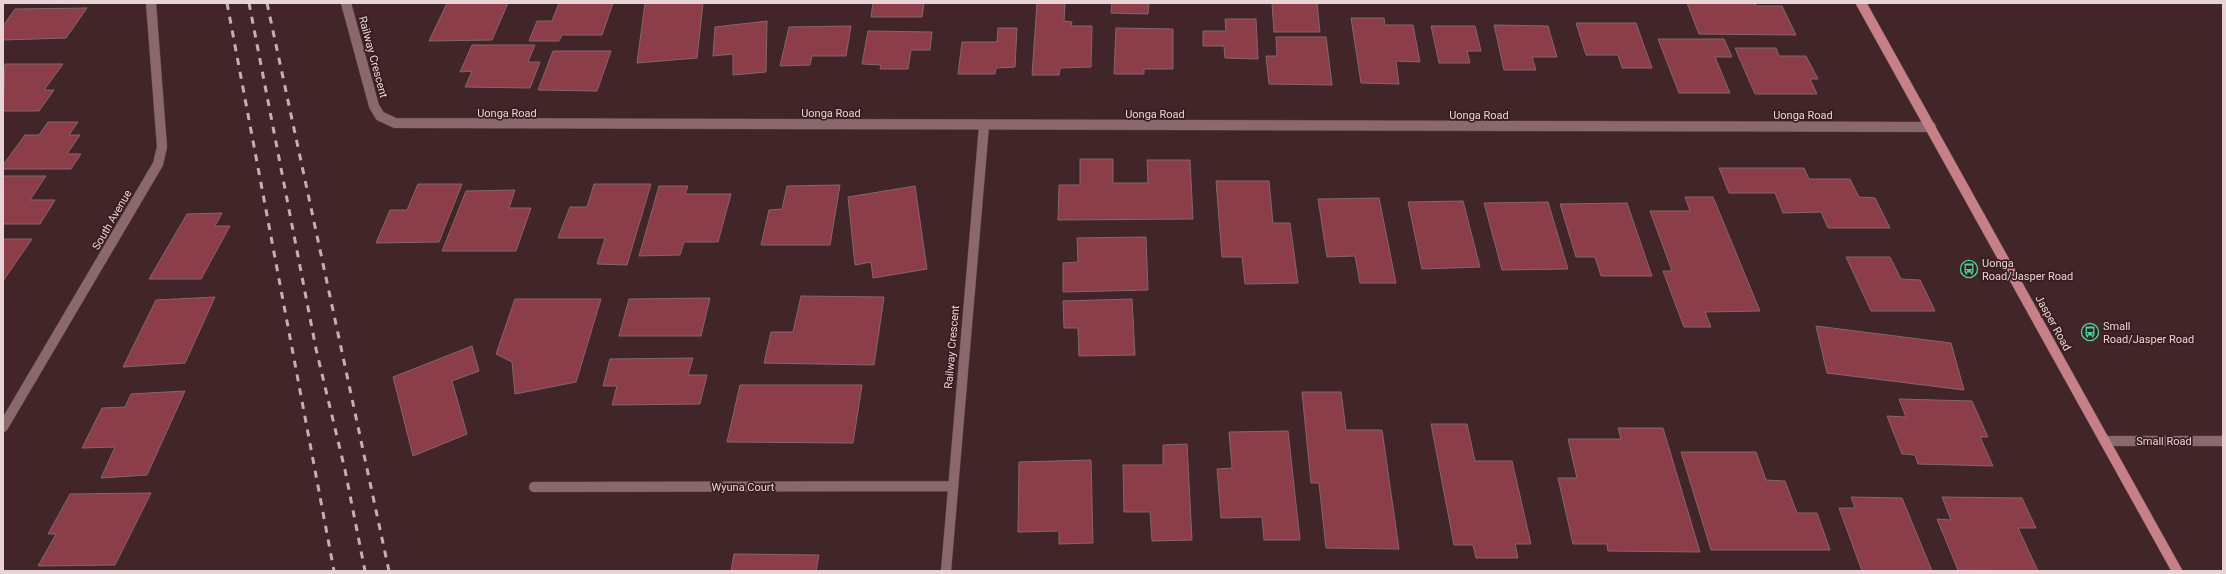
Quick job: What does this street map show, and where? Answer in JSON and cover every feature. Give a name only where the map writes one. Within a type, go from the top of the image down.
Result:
[{"type":"main road","name":"Jasper Road","points":[[1862,3],[2177,571]]},
{"type":"street","name":"South Avenue","points":[[3,427],[158,164],[162,147],[150,3]]},
{"type":"street","name":"Railway Crescent","points":[[346,3],[374,106],[380,116]]},
{"type":"street","name":"Uonga Road","points":[[380,116],[395,123],[408,124],[1931,127]]},
{"type":"street","name":"Railway Crescent","points":[[946,571],[952,486],[984,126]]},
{"type":"street","name":"Small Road","points":[[2106,441],[2223,441]]},
{"type":"street","name":"Wyuna Court","points":[[534,487],[952,486]]},
{"type":"building","points":[[447,3],[508,3],[492,40],[429,41]]},
{"type":"building","points":[[559,3],[613,3],[602,35],[562,35],[559,41],[529,41],[537,21],[552,21]]},
{"type":"building","points":[[645,3],[703,3],[697,58],[637,63]]},
{"type":"building","points":[[873,3],[924,3],[922,17],[871,17]]},
{"type":"building","points":[[1037,3],[1065,3],[1064,21],[1072,22],[1071,26],[1092,26],[1091,67],[1060,68],[1059,75],[1032,75]]},
{"type":"building","points":[[1112,3],[1149,3],[1148,14],[1111,13]]},
{"type":"building","points":[[1272,3],[1317,3],[1320,32],[1274,32]]},
{"type":"building","points":[[1687,3],[1755,3],[1756,6],[1782,6],[1796,35],[1699,34]]},
{"type":"building","points":[[87,8],[66,38],[3,40],[3,26],[15,9]]},
{"type":"building","points":[[1351,18],[1384,18],[1385,25],[1413,25],[1420,62],[1396,61],[1399,84],[1361,83]]},
{"type":"building","points":[[1225,19],[1256,19],[1258,59],[1225,58],[1224,46],[1203,46],[1203,31],[1226,31]]},
{"type":"building","points":[[767,21],[766,72],[733,75],[733,54],[713,56],[715,27]]},
{"type":"building","points":[[1576,23],[1636,23],[1652,68],[1622,68],[1618,55],[1586,55]]},
{"type":"building","points":[[1494,25],[1548,26],[1557,57],[1532,57],[1536,70],[1504,70]]},
{"type":"building","points":[[851,26],[846,56],[812,56],[810,65],[780,66],[789,27]]},
{"type":"building","points":[[1431,26],[1475,26],[1481,51],[1467,51],[1470,63],[1439,63]]},
{"type":"building","points":[[998,28],[1017,28],[1015,67],[996,68],[995,74],[958,74],[962,42],[997,42]]},
{"type":"building","points":[[1116,28],[1173,29],[1173,69],[1144,69],[1144,74],[1114,74]]},
{"type":"building","points":[[868,31],[932,32],[930,50],[911,50],[908,69],[880,69],[881,65],[862,64]]},
{"type":"building","points":[[1276,37],[1326,37],[1332,85],[1269,84],[1266,56],[1277,56]]},
{"type":"building","points":[[1658,39],[1724,39],[1732,57],[1715,57],[1730,93],[1679,93]]},
{"type":"building","points":[[472,45],[535,45],[528,62],[540,62],[530,88],[465,87],[472,71],[460,72]]},
{"type":"building","points":[[1735,48],[1776,48],[1779,56],[1806,56],[1818,79],[1810,79],[1817,94],[1755,94]]},
{"type":"building","points":[[553,51],[611,51],[597,91],[538,90]]},
{"type":"building","points":[[5,64],[63,64],[44,90],[54,90],[39,111],[3,111]]},
{"type":"building","points":[[48,122],[78,122],[69,135],[80,135],[67,154],[81,154],[71,169],[3,169],[3,165],[25,135],[39,135]]},
{"type":"building","points":[[1080,159],[1113,159],[1113,183],[1148,183],[1147,160],[1190,160],[1193,219],[1058,220],[1059,185],[1080,185]]},
{"type":"building","points":[[1719,168],[1804,168],[1809,179],[1850,179],[1859,197],[1875,198],[1890,228],[1828,228],[1821,212],[1783,213],[1775,193],[1729,193]]},
{"type":"building","points":[[3,176],[46,176],[30,200],[55,200],[40,224],[3,224]]},
{"type":"building","points":[[1216,181],[1269,181],[1273,223],[1290,223],[1298,283],[1245,284],[1242,257],[1222,257]]},
{"type":"building","points":[[418,184],[462,184],[439,242],[376,243],[390,210],[407,210]]},
{"type":"building","points":[[594,184],[651,184],[627,265],[597,264],[605,238],[558,238],[570,207],[587,207]]},
{"type":"building","points":[[840,185],[830,245],[761,245],[769,210],[782,209],[787,186]]},
{"type":"building","points":[[659,186],[688,186],[685,194],[731,194],[718,242],[684,242],[680,255],[639,256]]},
{"type":"building","points":[[915,186],[927,269],[873,278],[871,262],[855,265],[848,197]]},
{"type":"building","points":[[515,190],[509,208],[531,208],[516,251],[442,251],[466,191]]},
{"type":"building","points":[[1685,197],[1713,197],[1760,311],[1705,312],[1711,327],[1684,327],[1663,271],[1672,271],[1650,211],[1690,211]]},
{"type":"building","points":[[1379,198],[1396,283],[1360,283],[1355,256],[1327,257],[1318,199]]},
{"type":"building","points":[[1463,201],[1480,267],[1422,269],[1408,202]]},
{"type":"building","points":[[1548,202],[1568,269],[1502,270],[1484,203]]},
{"type":"building","points":[[1627,203],[1652,276],[1601,276],[1595,257],[1576,257],[1560,204]]},
{"type":"building","points":[[222,213],[215,226],[230,226],[201,279],[149,279],[187,214]]},
{"type":"building","points":[[1146,237],[1148,290],[1063,292],[1063,263],[1078,262],[1077,238]]},
{"type":"building","points":[[3,239],[32,239],[3,281]]},
{"type":"building","points":[[1846,257],[1890,257],[1901,279],[1920,280],[1935,311],[1871,311]]},
{"type":"building","points":[[801,296],[884,297],[874,365],[764,363],[771,332],[793,332]]},
{"type":"building","points":[[215,297],[185,363],[123,367],[156,300]]},
{"type":"building","points":[[710,298],[701,336],[619,336],[629,299]]},
{"type":"building","points":[[515,299],[601,299],[576,382],[515,394],[512,362],[496,354]]},
{"type":"building","points":[[1132,299],[1135,355],[1079,356],[1078,328],[1064,328],[1063,301]]},
{"type":"building","points":[[1816,326],[1951,343],[1964,390],[1827,373]]},
{"type":"building","points":[[472,346],[479,371],[452,381],[467,434],[413,456],[393,377]]},
{"type":"building","points":[[693,358],[688,375],[707,375],[700,404],[612,405],[617,386],[603,386],[610,359]]},
{"type":"building","points":[[740,385],[862,385],[853,443],[727,442]]},
{"type":"building","points":[[185,391],[147,475],[101,478],[115,447],[82,448],[102,408],[125,407],[131,394]]},
{"type":"building","points":[[1302,392],[1341,392],[1346,430],[1382,430],[1399,549],[1326,548],[1319,483],[1311,483]]},
{"type":"building","points":[[1899,399],[1972,401],[1988,437],[1980,437],[1993,466],[1918,464],[1915,455],[1902,454],[1887,416],[1906,417]]},
{"type":"building","points":[[1431,424],[1467,424],[1475,461],[1512,461],[1531,544],[1515,544],[1518,558],[1476,558],[1473,545],[1454,545]]},
{"type":"building","points":[[1618,428],[1663,428],[1700,552],[1608,551],[1607,544],[1573,544],[1558,478],[1577,478],[1568,439],[1621,439]]},
{"type":"building","points":[[1288,431],[1300,540],[1264,540],[1262,517],[1221,518],[1217,469],[1232,468],[1229,432]]},
{"type":"building","points":[[1187,444],[1192,540],[1152,541],[1150,512],[1124,512],[1123,465],[1163,465],[1163,445]]},
{"type":"building","points":[[1681,452],[1756,452],[1766,480],[1785,481],[1797,513],[1817,513],[1830,550],[1711,550]]},
{"type":"building","points":[[1091,460],[1093,543],[1059,544],[1059,531],[1018,532],[1019,462]]},
{"type":"building","points":[[151,493],[115,565],[38,566],[56,534],[48,534],[70,494]]},
{"type":"building","points":[[1851,497],[1902,498],[1932,571],[1862,571],[1839,508],[1855,508]]},
{"type":"building","points":[[1942,497],[2022,498],[2036,528],[2018,528],[2038,571],[1958,570],[1937,519],[1951,520]]},
{"type":"building","points":[[734,554],[819,555],[816,571],[731,571]]},
{"type":"railway","points":[[227,3],[334,571]]},
{"type":"railway","points":[[249,3],[316,349],[345,470],[365,571]]},
{"type":"railway","points":[[267,3],[389,571]]},
{"type":"place","name":"Uonga Road/Jasper Road","points":[[1969,269]]},
{"type":"place","name":"Small Road/Jasper Road","points":[[2090,332]]}]
